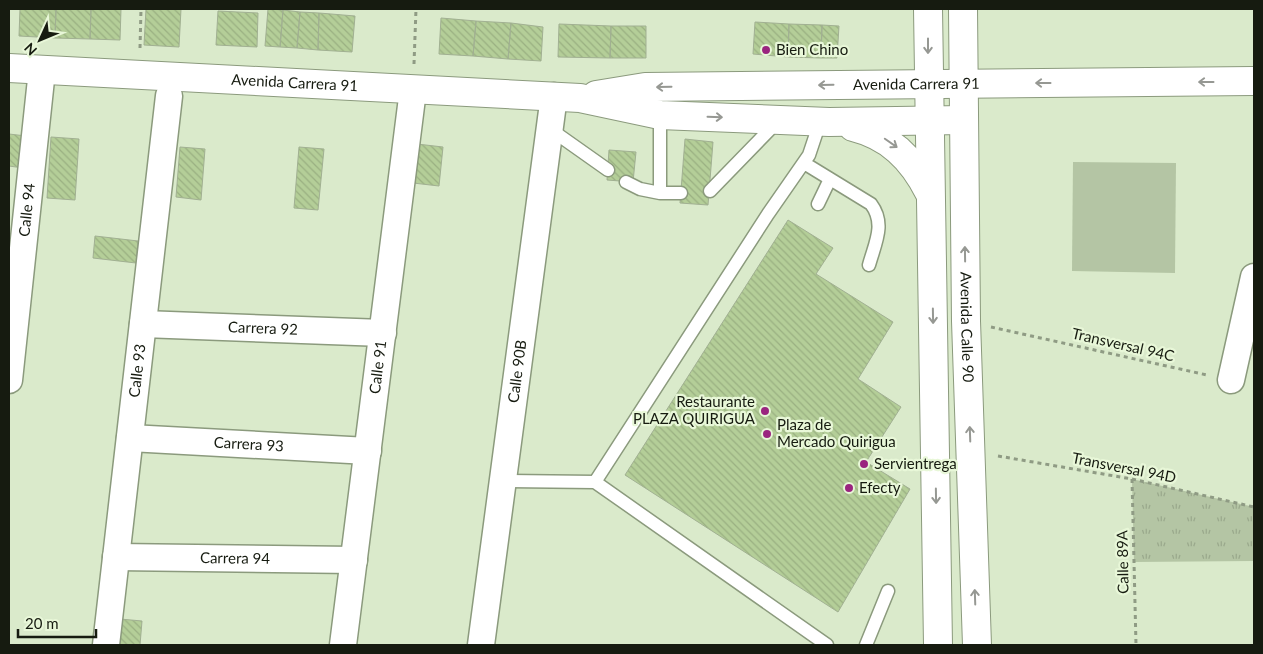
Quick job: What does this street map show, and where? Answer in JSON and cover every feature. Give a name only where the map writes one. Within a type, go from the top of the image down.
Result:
[{"type":"main road","points":[[928,9],[928,120],[931,198],[938,645]]},
{"type":"main road","name":"Avenida Calle 90","points":[[963,9],[966,321],[977,645]]},
{"type":"main road","name":"Avenida Carrera 91","points":[[9,68],[413,80],[567,97],[660,115],[825,122],[964,120]]},
{"type":"main road","name":"Avenida Carrera 91","points":[[567,97],[645,87],[1254,81]]},
{"type":"main road","points":[[825,122],[868,131],[897,148],[912,162],[931,198]]},
{"type":"street","name":"Calle 94","points":[[9,380],[42,70]]},
{"type":"street","name":"Calle 91","points":[[343,645],[413,80]]},
{"type":"street","name":"Calle 93","points":[[106,645],[169,96]]},
{"type":"street","name":"Calle 90B","points":[[481,645],[550,129],[567,97]]},
{"type":"street","points":[[1231,380],[1254,277]]},
{"type":"street","name":"Carrera 92","points":[[143,324],[383,333]]},
{"type":"street","name":"Carrera 93","points":[[130,438],[368,451]]},
{"type":"street","name":"Carrera 94","points":[[116,557],[354,560]]},
{"type":"lane","points":[[660,115],[660,193]]},
{"type":"lane","points":[[710,190],[779,120]]},
{"type":"lane","points":[[595,482],[768,214],[804,163],[825,122]]},
{"type":"lane","points":[[550,129],[608,170]]},
{"type":"lane","points":[[804,163],[872,204],[878,213],[880,223],[869,266]]},
{"type":"lane","points":[[818,204],[830,179]]},
{"type":"lane","points":[[626,182],[640,189],[660,193],[680,193]]},
{"type":"lane","points":[[503,481],[595,482],[827,645]]},
{"type":"lane","points":[[866,645],[888,592]]},
{"type":"path","points":[[140,55],[141,9]]},
{"type":"path","points":[[413,80],[416,9]]},
{"type":"path","name":"Transversal 94C","points":[[986,326],[1231,380]]},
{"type":"path","name":"Transversal 94D","points":[[990,454],[1132,479],[1254,507]]},
{"type":"path","name":"Calle 89A","points":[[1132,479],[1136,645]]},
{"type":"green space","points":[[1073,162],[1176,163],[1175,273],[1072,271]]},
{"type":"green space","points":[[1132,479],[1254,507],[1254,561],[1134,562]]},
{"type":"building","points":[[20,9],[56,9],[55,38],[19,36]]},
{"type":"building","points":[[56,9],[91,9],[90,39],[55,38]]},
{"type":"building","points":[[91,9],[121,9],[120,40],[90,39]]},
{"type":"building","points":[[146,9],[181,9],[179,47],[144,45]]},
{"type":"building","points":[[268,9],[283,10],[280,47],[265,46]]},
{"type":"building","points":[[283,10],[300,12],[297,48],[280,47]]},
{"type":"building","points":[[218,11],[258,13],[257,47],[216,45]]},
{"type":"building","points":[[300,12],[319,13],[318,50],[297,48]]},
{"type":"building","points":[[319,13],[355,16],[352,52],[318,50]]},
{"type":"building","points":[[441,18],[476,21],[473,56],[439,54]]},
{"type":"building","points":[[476,21],[511,23],[508,59],[473,56]]},
{"type":"building","points":[[755,22],[789,24],[788,57],[753,54]]},
{"type":"building","points":[[511,23],[543,27],[541,61],[508,59]]},
{"type":"building","points":[[559,24],[611,26],[610,58],[558,57]]},
{"type":"building","points":[[789,24],[822,25],[821,58],[788,57]]},
{"type":"building","points":[[822,25],[839,26],[837,58],[821,58]]},
{"type":"building","points":[[611,26],[646,26],[646,58],[610,58]]},
{"type":"building","points":[[9,134],[26,136],[23,168],[9,166]]},
{"type":"building","points":[[51,137],[79,139],[75,200],[47,198]]},
{"type":"building","points":[[685,139],[713,142],[708,205],[680,203]]},
{"type":"building","points":[[417,144],[443,147],[439,186],[413,183]]},
{"type":"building","points":[[180,147],[205,149],[201,200],[176,197]]},
{"type":"building","points":[[299,147],[324,149],[318,210],[294,208]]},
{"type":"building","points":[[609,150],[636,152],[633,182],[607,180]]},
{"type":"building","name":"Plaza de Mercado Quirigua","points":[[788,220],[833,248],[816,274],[893,322],[858,379],[901,407],[866,462],[910,489],[838,612],[625,475]]},
{"type":"building","points":[[95,236],[138,241],[136,263],[93,258]]},
{"type":"building","points":[[120,619],[142,621],[140,645],[117,645]]},
{"type":"place","name":"Bien Chino","points":[[766,50]]},
{"type":"place","name":"Restaurante PLAZA QUIRIGUA","points":[[765,411]]},
{"type":"place","name":"Plaza de Mercado Quirigua","points":[[767,434]]},
{"type":"place","name":"Servientrega","points":[[864,464]]},
{"type":"place","name":"Efecty","points":[[849,488]]}]
